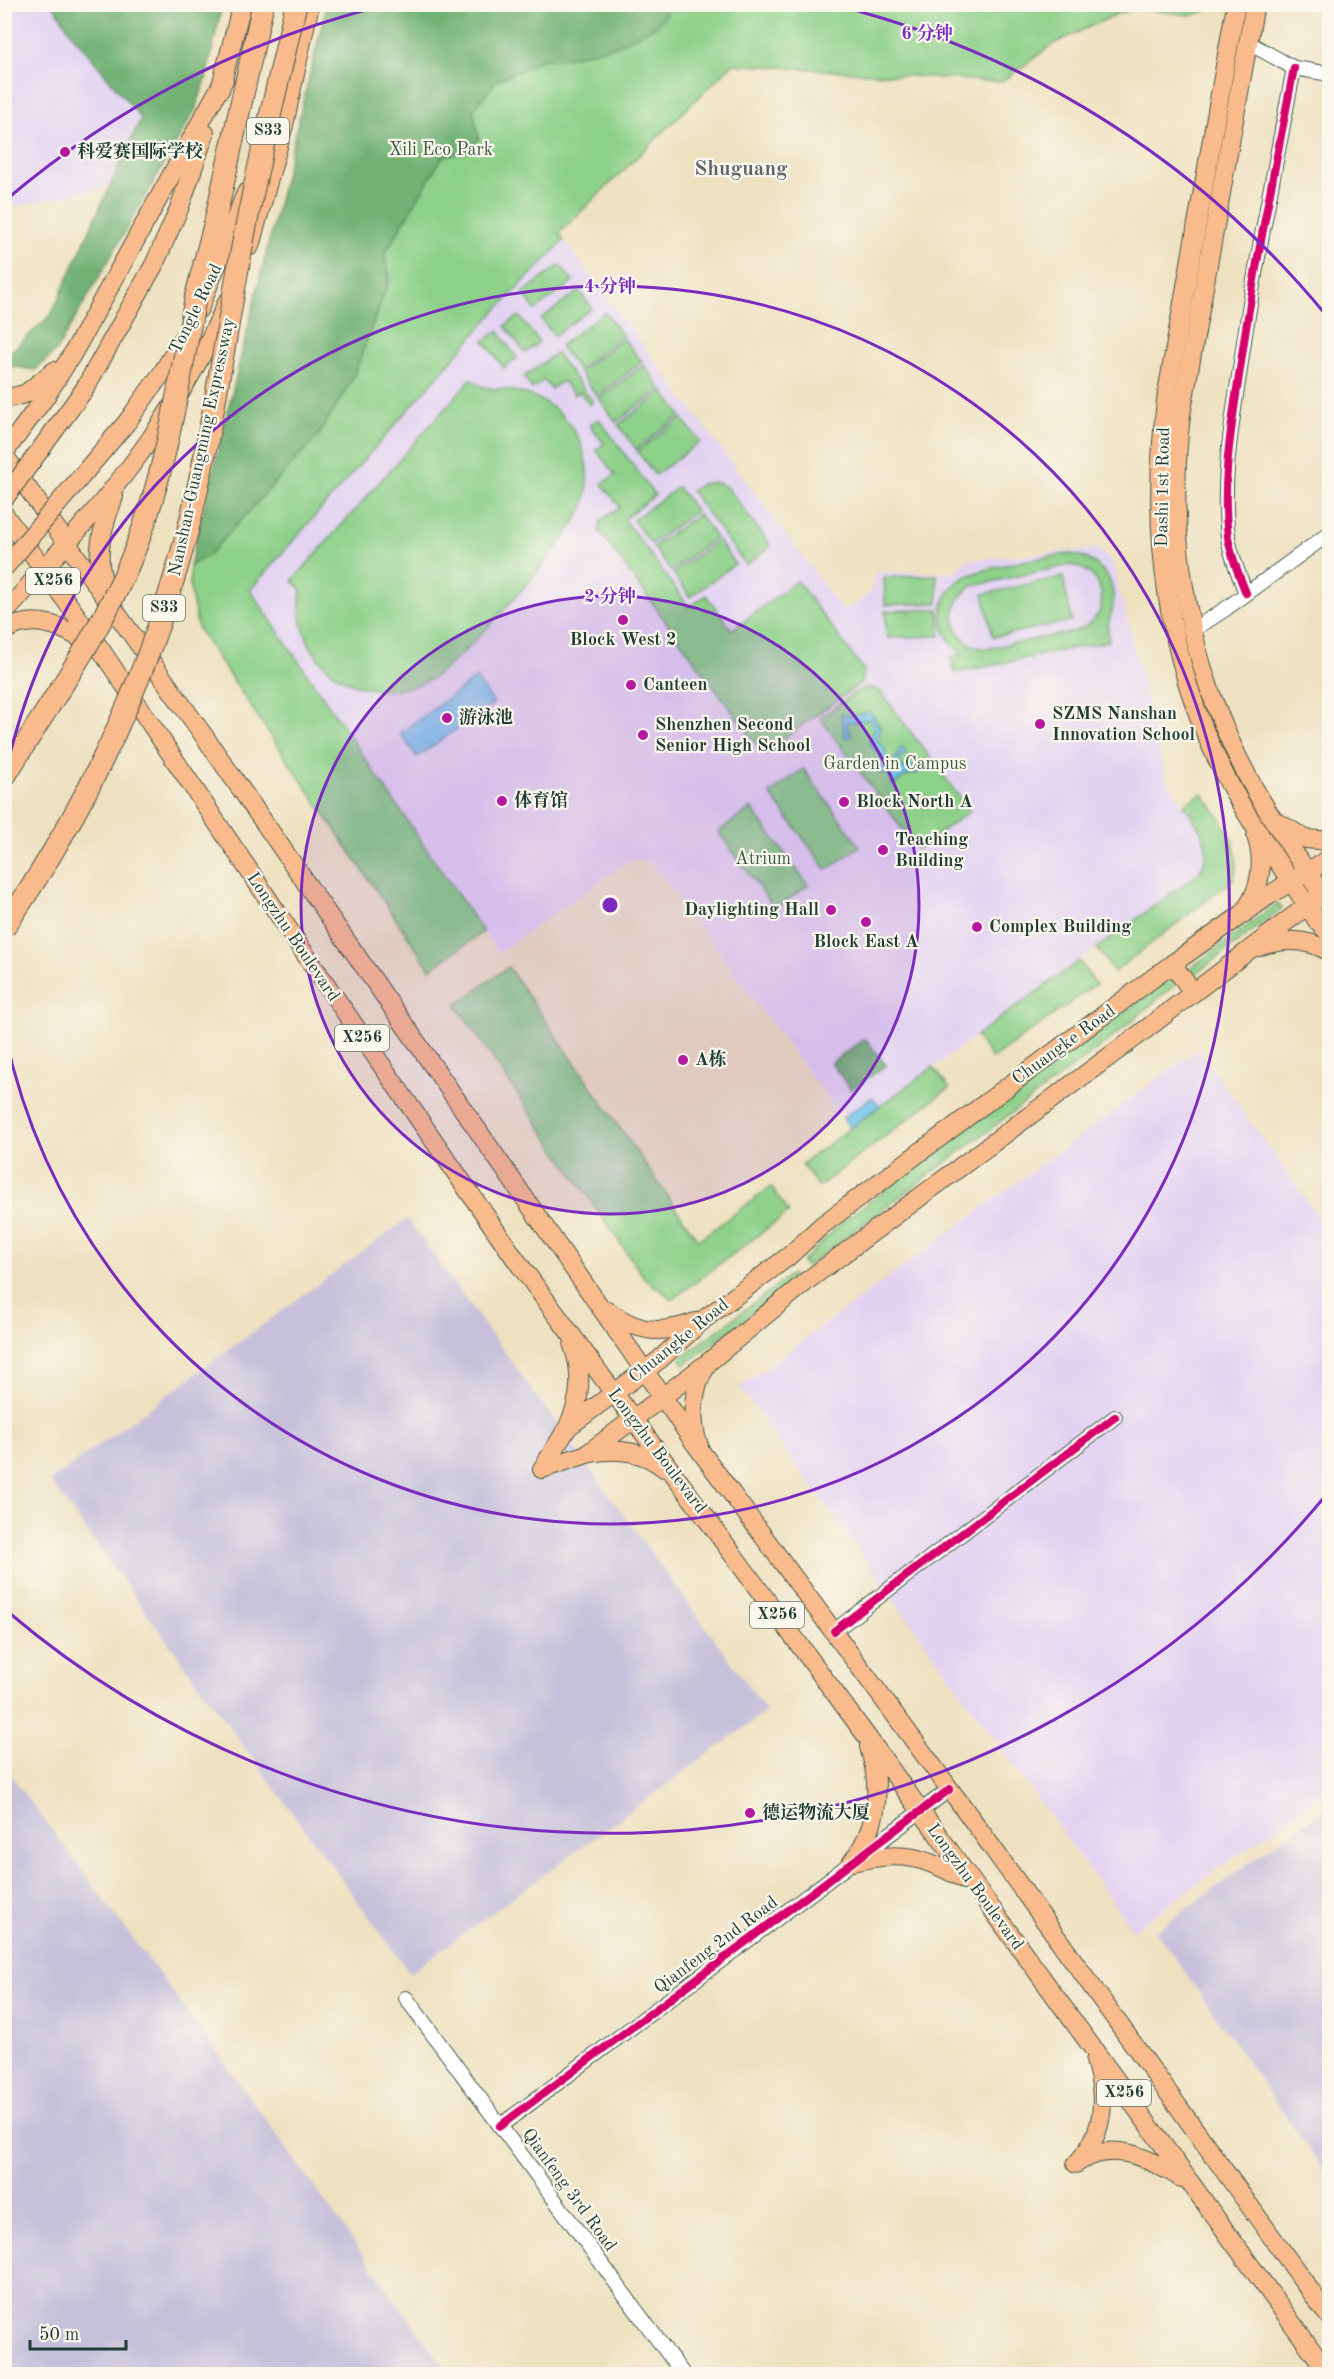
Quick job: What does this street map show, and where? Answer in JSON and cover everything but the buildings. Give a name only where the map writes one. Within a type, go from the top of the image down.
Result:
[{"type":"highway","name":"S33","points":[[4,778],[98,630],[134,552],[147,516],[169,435],[196,295],[215,221],[263,4]]},
{"type":"highway","name":"Nanshan-Guangming Expressway","points":[[4,927],[59,844],[106,757],[134,693],[173,581],[187,531],[215,404],[240,258],[296,4]]},
{"type":"main road","points":[[4,499],[84,390],[158,255],[179,210],[224,80],[242,4]]},
{"type":"main road","points":[[45,568],[157,433],[183,391],[213,333],[249,248],[284,125],[308,4]]},
{"type":"main road","name":"Tongle Road","points":[[4,568],[127,422],[174,354],[219,264],[243,200],[308,4]]},
{"type":"main road","name":"Dashi 1st Road","points":[[1236,4],[1167,393],[1160,453],[1159,519],[1166,593],[1184,673],[1219,763],[1251,823],[1300,878],[1322,898],[1329,934]]},
{"type":"main road","name":"Dashi 1st Road","points":[[1256,4],[1177,446],[1176,532],[1180,570],[1192,630],[1223,726],[1300,878]]},
{"type":"main road","points":[[4,454],[46,396],[73,353],[224,80]]},
{"type":"main road","points":[[4,399],[16,398],[37,387],[73,353]]},
{"type":"main road","name":"X256","points":[[4,454],[68,543]]},
{"type":"main road","points":[[121,479],[101,535],[100,566],[110,601],[126,627]]},
{"type":"main road","name":"Longzhu Boulevard","points":[[4,514],[45,568],[309,961],[569,1333],[865,1734],[1329,2374]]},
{"type":"main road","name":"Longzhu Boulevard","points":[[68,543],[703,1455],[950,1789],[1329,2318]]},
{"type":"main road","name":"X256","points":[[4,613],[45,568]]},
{"type":"main road","name":"X256","points":[[4,631],[22,623],[44,622],[72,633],[101,650]]},
{"type":"main road","points":[[1264,806],[1292,833],[1306,839],[1329,841]]},
{"type":"main road","points":[[1241,915],[1253,898],[1261,869],[1260,847],[1251,823]]},
{"type":"main road","name":"Chuangke Road","points":[[1322,898],[1248,950],[808,1280],[710,1361],[586,1454],[542,1469],[568,1427],[644,1371],[703,1320],[789,1256],[822,1226],[1172,964],[1241,915],[1329,858]]},
{"type":"main road","points":[[1248,950],[1276,941],[1293,940],[1310,943],[1329,952]]},
{"type":"main road","points":[[1172,964],[1193,992]]},
{"type":"main road","points":[[789,1256],[808,1280]]},
{"type":"main road","points":[[592,1294],[620,1320],[645,1330],[668,1331],[703,1320]]},
{"type":"main road","points":[[568,1427],[577,1404],[580,1377],[579,1361],[569,1333]]},
{"type":"main road","points":[[703,1455],[695,1430],[694,1401],[700,1377],[710,1361]]},
{"type":"main road","points":[[586,1454],[614,1450],[635,1453],[661,1465],[677,1478]]},
{"type":"main road","points":[[852,1862],[868,1837],[877,1802],[874,1762],[865,1734]]},
{"type":"main road","points":[[852,1862],[874,1857],[909,1855],[939,1865],[974,1885]]},
{"type":"main road","points":[[1091,2047],[1101,2078],[1101,2121],[1092,2145],[1076,2164],[1090,2156],[1116,2150],[1150,2160],[1188,2181]]},
{"type":"street","points":[[1249,43],[1294,68],[1329,74]]},
{"type":"street","points":[[1246,593],[1233,562],[1228,537],[1227,498],[1232,422],[1250,296],[1294,68]]},
{"type":"street","points":[[1192,630],[1329,532]]},
{"type":"street","points":[[834,1631],[1115,1417]]},
{"type":"street","name":"Qianfeng 2nd Road","points":[[500,2126],[950,1789]]},
{"type":"street","name":"Qianfeng 3rd Road","points":[[405,1998],[683,2374]]},
{"type":"shaded area","name":"科爱赛国际学校","points":[[4,5],[53,5],[72,34],[141,118],[110,186],[5,209]]},
{"type":"shaded area","name":"Shenzhen Second Senior High School","points":[[564,240],[844,612],[870,593],[876,572],[956,573],[965,560],[1098,549],[1113,564],[1166,779],[1203,833],[1206,843],[1205,863],[1199,873],[850,1128],[651,862],[631,859],[498,953],[250,590],[488,319]]},
{"type":"shaded area","points":[[1198,1049],[1329,1232],[1329,1789],[1133,1930],[740,1387]]},
{"type":"shaded area","points":[[407,1219],[767,1711],[410,1973],[50,1481]]},
{"type":"shaded area","points":[[4,1766],[209,2041],[449,2374],[5,2374]]},
{"type":"shaded area","points":[[1329,1805],[1329,2178],[1156,1931]]},
{"type":"green space","points":[[327,4],[660,4],[667,13],[656,26],[616,46],[566,58],[541,60],[496,81],[473,110],[479,139],[463,153],[443,156],[385,254],[390,278],[353,378],[318,436],[210,554],[190,566]]},
{"type":"green space","points":[[53,5],[222,5],[206,79],[195,110],[57,350],[35,370],[5,365],[5,357],[51,315],[141,118],[72,34]]},
{"type":"green space","name":"Xili Eco Park","points":[[327,5],[1214,5],[1192,15],[1135,9],[1117,14],[1055,43],[1001,82],[733,64],[559,233],[564,240],[488,319],[250,590],[483,932],[430,969],[198,629],[190,588],[190,566]]},
{"type":"green space","points":[[560,265],[573,282],[535,310],[523,293]]},
{"type":"green space","points":[[579,291],[592,308],[554,336],[541,319]]},
{"type":"green space","points":[[605,312],[623,336],[578,370],[560,346]]},
{"type":"green space","points":[[519,316],[539,342],[525,353],[505,326]]},
{"type":"green space","points":[[498,331],[517,358],[504,368],[484,341]]},
{"type":"green space","points":[[624,339],[642,362],[597,396],[579,372]]},
{"type":"green space","points":[[556,353],[593,402],[589,405],[580,392],[574,395],[563,381],[551,389],[544,380],[532,389],[524,377]]},
{"type":"green space","points":[[644,365],[661,389],[616,422],[599,398]]},
{"type":"green space","points":[[471,379],[485,387],[519,392],[537,398],[567,421],[582,446],[586,465],[587,485],[584,504],[576,520],[539,570],[489,626],[444,670],[429,680],[404,688],[379,690],[356,685],[336,675],[319,659],[307,639],[301,616],[301,589],[292,581]]},
{"type":"green space","points":[[663,391],[681,415],[636,449],[618,425]]},
{"type":"green space","points":[[682,418],[700,442],[655,475],[637,451]]},
{"type":"green space","points":[[599,419],[655,495],[624,519],[689,607],[706,595],[732,630],[797,581],[864,670],[861,683],[763,753],[599,531],[601,521],[620,507],[602,484],[615,475],[596,450],[604,444],[590,425]]},
{"type":"green space","points":[[715,482],[727,487],[771,546],[746,565],[691,491],[701,484]]},
{"type":"green space","points":[[678,487],[696,511],[651,544],[633,520]]},
{"type":"green space","points":[[698,514],[716,537],[671,571],[653,547]]},
{"type":"green space","points":[[718,540],[735,564],[690,597],[673,573]]},
{"type":"green space","points":[[1071,554],[1089,560],[1103,570],[1112,586],[1112,611],[1108,626],[1109,641],[955,673],[951,657],[963,654],[947,637],[942,621],[944,601],[954,585],[978,572],[1029,560]],"holes":[[[1070,565],[1092,575],[1101,595],[1100,611],[1090,624],[1076,631],[985,649],[973,646],[958,632],[954,613],[957,603],[972,586]]]},
{"type":"green space","points":[[937,575],[938,603],[885,605],[884,577]]},
{"type":"green space","points":[[1063,577],[1072,621],[993,637],[983,594]]},
{"type":"green space","points":[[939,609],[940,636],[887,638],[885,611]]},
{"type":"green space","name":"Garden in Campus","points":[[865,688],[873,688],[882,693],[970,811],[917,849],[820,718]]},
{"type":"green space","name":"Atrium","points":[[803,769],[860,846],[827,870],[770,794]]},
{"type":"green space","points":[[1202,793],[1223,823],[1234,845],[1236,868],[1233,880],[1114,972],[1097,948],[1199,873],[1204,863],[1206,846],[1204,837],[1184,805]]},
{"type":"green space","name":"Atrium","points":[[751,808],[808,885],[775,909],[718,832]]},
{"type":"green space","points":[[1278,903],[1282,908],[1189,979],[1184,973]]},
{"type":"green space","points":[[1079,961],[1096,984],[992,1059],[976,1036]]},
{"type":"green space","points":[[508,967],[698,1240],[771,1187],[789,1212],[673,1299],[645,1279],[456,1005]]},
{"type":"green space","points":[[1173,976],[1178,982],[1109,1040],[806,1267],[802,1262],[841,1223]]},
{"type":"green space","points":[[865,1038],[886,1065],[851,1090],[831,1063]]},
{"type":"green space","points":[[933,1067],[949,1088],[818,1187],[802,1164]]},
{"type":"green space","points":[[792,1274],[796,1279],[684,1365],[680,1359]]},
{"type":"water","name":"游泳池","points":[[476,678],[494,703],[417,757],[400,733]]},
{"type":"water","points":[[870,712],[881,729],[877,740],[885,748],[887,762],[896,759],[900,749],[904,748],[906,753],[899,758],[899,763],[903,768],[918,765],[920,769],[917,773],[907,775],[893,785],[888,774],[878,773],[883,759],[869,742],[874,730],[870,719],[847,723],[851,736],[845,737],[841,714],[848,716]]},
{"type":"water","points":[[872,1097],[880,1106],[850,1128],[843,1118]]},
{"type":"cycle path","points":[[1246,593],[1233,559],[1228,537],[1226,516],[1228,453],[1252,293],[1294,68]]},
{"type":"cycle path","points":[[834,1631],[1115,1417]]},
{"type":"cycle path","points":[[500,2126],[950,1789]]},
{"type":"place","name":"科爱赛国际学校","points":[[65,152]]},
{"type":"place","name":"Block West 2","points":[[623,620]]},
{"type":"place","name":"Canteen","points":[[631,685]]},
{"type":"place","name":"游泳池","points":[[447,718]]},
{"type":"place","name":"SZMS Nanshan Innovation School","points":[[1040,724]]},
{"type":"place","name":"Shenzhen Second Senior High School","points":[[643,735]]},
{"type":"place","name":"体育馆","points":[[502,801]]},
{"type":"place","name":"Block North A","points":[[844,802]]},
{"type":"place","name":"Teaching Building","points":[[883,850]]},
{"type":"place","name":"Daylighting Hall","points":[[831,910]]},
{"type":"place","name":"Block East A","points":[[866,922]]},
{"type":"place","name":"Complex Building","points":[[977,927]]},
{"type":"place","name":"A栋","points":[[683,1060]]},
{"type":"place","name":"德运物流大厦","points":[[750,1813]]},
{"type":"district","name":"Shuguang","points":[[741,169]]}]
